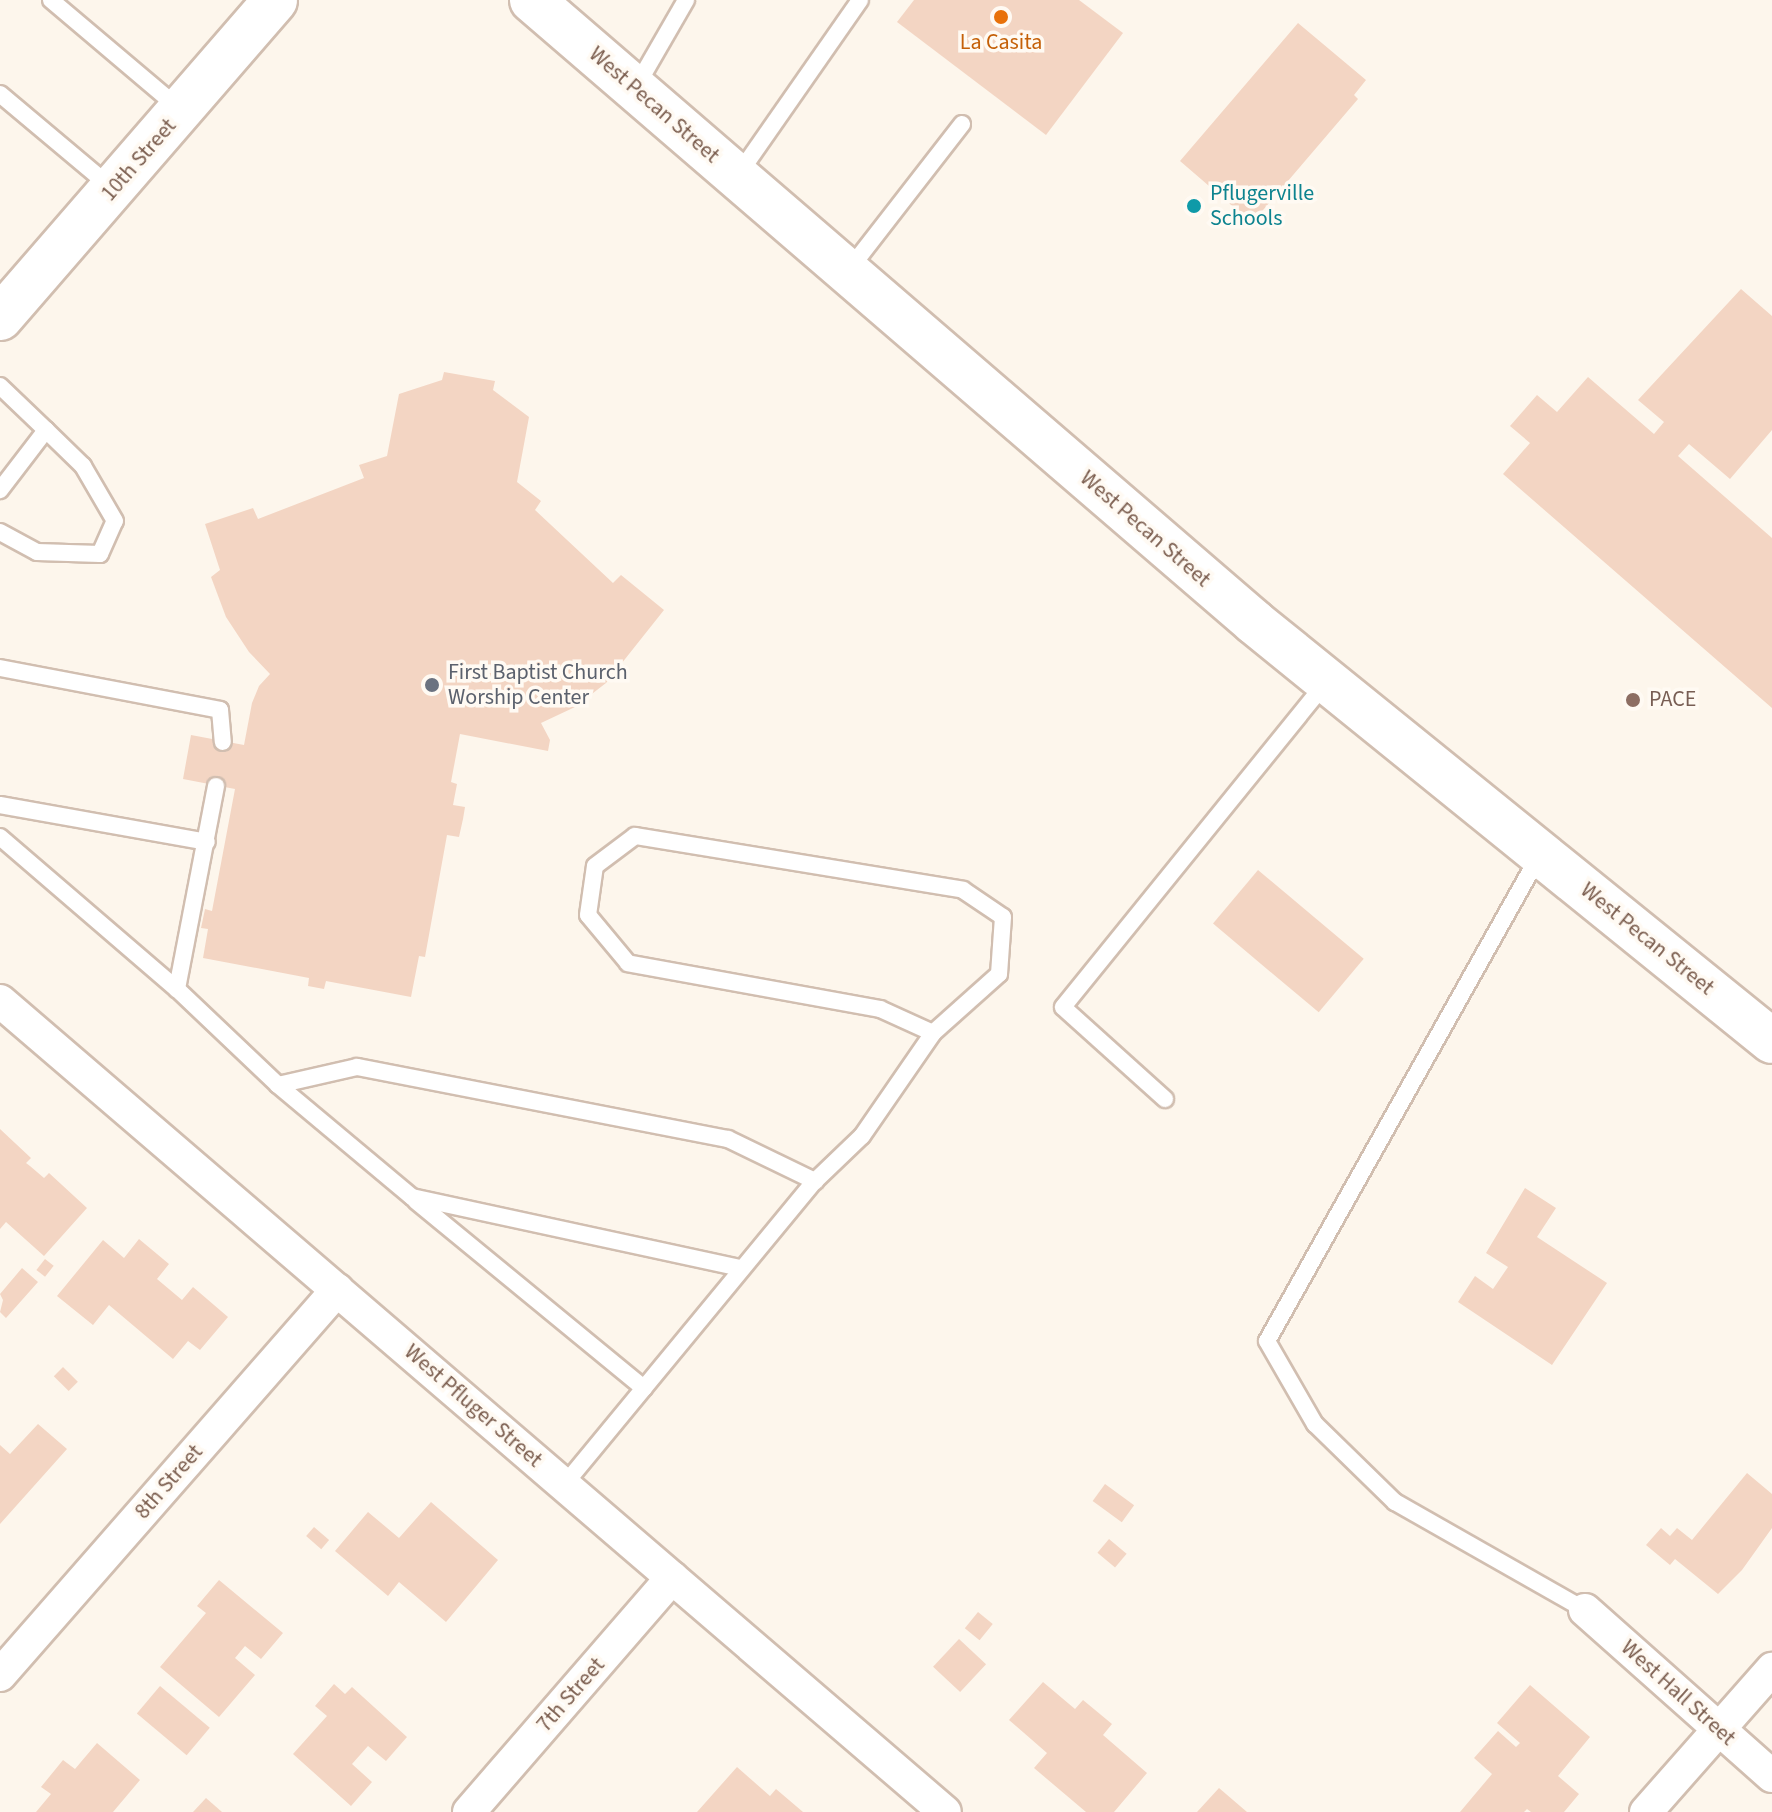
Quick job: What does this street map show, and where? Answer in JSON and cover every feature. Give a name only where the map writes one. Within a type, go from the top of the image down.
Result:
[{"type":"main road","name":"10th Street","points":[[0,318],[275,0]]},
{"type":"main road","name":"West Pecan Street","points":[[532,0],[1326,682],[1772,1041]]},
{"type":"street","name":"West Pfluger Street","points":[[0,1001],[945,1812]]},
{"type":"street","name":"8th Street","points":[[0,1675],[337,1290]]},
{"type":"street","name":"7th Street","points":[[469,1812],[672,1578]]},
{"type":"street","name":"West Hall Street","points":[[1585,1610],[1772,1776]]},
{"type":"street","points":[[1646,1812],[1772,1669]]},
{"type":"lane","points":[[51,0],[181,110]]},
{"type":"lane","points":[[635,89],[686,0]]},
{"type":"lane","points":[[737,177],[860,0]]},
{"type":"lane","points":[[0,94],[114,189]]},
{"type":"lane","points":[[847,272],[962,124]]},
{"type":"lane","points":[[0,386],[83,466],[115,521],[100,554],[37,552],[0,532]]},
{"type":"lane","points":[[0,490],[46,430]]},
{"type":"lane","points":[[0,668],[220,710],[223,742]]},
{"type":"lane","points":[[1165,1099],[1063,1007],[1326,682]]},
{"type":"lane","points":[[177,989],[216,786]]},
{"type":"lane","points":[[0,805],[207,842]]},
{"type":"lane","points":[[564,1485],[815,1181],[862,1136],[933,1033],[999,974],[1003,917],[963,890],[635,836],[595,866],[588,915],[628,963],[880,1009],[933,1033]]},
{"type":"lane","points":[[0,837],[177,989],[278,1085],[644,1388]]},
{"type":"lane","points":[[1540,853],[1267,1341],[1315,1424],[1395,1502],[1585,1610]]},
{"type":"lane","points":[[278,1085],[357,1067],[728,1139],[815,1181]]},
{"type":"lane","points":[[412,1197],[741,1268]]},
{"type":"building","points":[[914,0],[1079,0],[1123,33],[1046,135],[897,22]]},
{"type":"building","points":[[1298,23],[1366,80],[1354,95],[1358,99],[1252,223],[1180,161]]},
{"type":"building","points":[[1741,289],[1772,316],[1772,430],[1730,479],[1689,444],[1678,456],[1772,538],[1772,708],[1503,474],[1530,443],[1510,426],[1537,395],[1557,412],[1588,377],[1654,434],[1664,422],[1638,400]]},
{"type":"building","name":"First Baptist Church Worship Center","points":[[444,372],[495,381],[493,390],[529,417],[517,482],[541,501],[535,510],[613,583],[621,575],[664,610],[606,683],[575,707],[541,723],[550,740],[548,751],[460,734],[451,782],[457,784],[453,805],[465,807],[463,819],[459,837],[447,835],[425,957],[419,956],[411,997],[326,981],[324,989],[308,986],[309,978],[203,958],[208,929],[201,928],[205,909],[212,911],[235,789],[183,779],[191,735],[244,745],[252,703],[259,686],[270,674],[249,652],[226,617],[211,577],[220,570],[205,524],[253,508],[258,519],[364,478],[359,465],[387,456],[399,394],[442,380]]},
{"type":"building","points":[[1258,870],[1364,959],[1319,1012],[1213,924]]},
{"type":"building","points":[[0,1129],[31,1158],[26,1163],[44,1178],[49,1173],[87,1208],[44,1256],[6,1222],[0,1229]]},
{"type":"building","points":[[1525,1188],[1556,1208],[1537,1237],[1607,1283],[1552,1365],[1458,1302],[1475,1276],[1493,1289],[1508,1267],[1486,1253]]},
{"type":"building","points":[[139,1239],[169,1264],[157,1279],[182,1300],[193,1287],[228,1317],[200,1350],[188,1341],[173,1359],[109,1305],[93,1325],[57,1296],[103,1240],[124,1258]]},
{"type":"building","points":[[45,1259],[54,1266],[45,1277],[36,1270]]},
{"type":"building","points":[[22,1268],[38,1282],[6,1318],[0,1312],[3,1300],[0,1294]]},
{"type":"building","points":[[63,1367],[78,1382],[69,1391],[54,1376]]},
{"type":"building","points":[[38,1424],[67,1449],[0,1524],[0,1445],[10,1454]]},
{"type":"building","points":[[1747,1473],[1772,1494],[1772,1528],[1742,1570],[1718,1594],[1675,1559],[1670,1565],[1646,1545],[1661,1528],[1670,1536],[1677,1528],[1692,1540]]},
{"type":"building","points":[[1105,1484],[1134,1505],[1122,1522],[1093,1501]]},
{"type":"building","points":[[431,1502],[498,1560],[446,1622],[399,1582],[388,1596],[335,1551],[368,1512],[399,1538]]},
{"type":"building","points":[[314,1527],[329,1540],[321,1549],[306,1536]]},
{"type":"building","points":[[1109,1539],[1127,1554],[1115,1568],[1097,1553]]},
{"type":"building","points":[[219,1580],[283,1633],[261,1659],[245,1646],[235,1658],[255,1675],[219,1717],[160,1667],[206,1613],[197,1606]]},
{"type":"building","points":[[978,1612],[993,1624],[980,1640],[965,1628]]},
{"type":"building","points":[[959,1639],[986,1664],[960,1692],[933,1667]]},
{"type":"building","points":[[1043,1682],[1075,1709],[1083,1700],[1112,1724],[1103,1735],[1147,1773],[1114,1812],[1086,1812],[1034,1768],[1047,1753],[1009,1720]]},
{"type":"building","points":[[334,1684],[345,1694],[352,1687],[407,1737],[386,1761],[368,1746],[352,1764],[372,1782],[351,1806],[293,1754],[327,1716],[315,1706]]},
{"type":"building","points":[[1530,1685],[1590,1737],[1558,1776],[1579,1794],[1564,1812],[1531,1812],[1527,1809],[1524,1812],[1460,1812],[1492,1774],[1474,1758],[1498,1731],[1516,1747],[1520,1743],[1497,1723]]},
{"type":"building","points":[[160,1686],[210,1728],[187,1755],[137,1714]]},
{"type":"building","points":[[97,1743],[140,1780],[113,1812],[36,1812],[51,1794],[41,1787],[63,1760],[75,1769]]},
{"type":"building","points":[[737,1767],[770,1796],[776,1789],[803,1812],[697,1812]]},
{"type":"building","points":[[1219,1788],[1247,1812],[1197,1812]]},
{"type":"building","points":[[206,1798],[222,1812],[193,1812]]},
{"type":"place","name":"La Casita","points":[[1001,17]]},
{"type":"place","name":"Pflugerville Schools","points":[[1194,206]]},
{"type":"place","name":"First Baptist Church Worship Center","points":[[432,685]]},
{"type":"place","name":"PACE","points":[[1633,700]]}]
